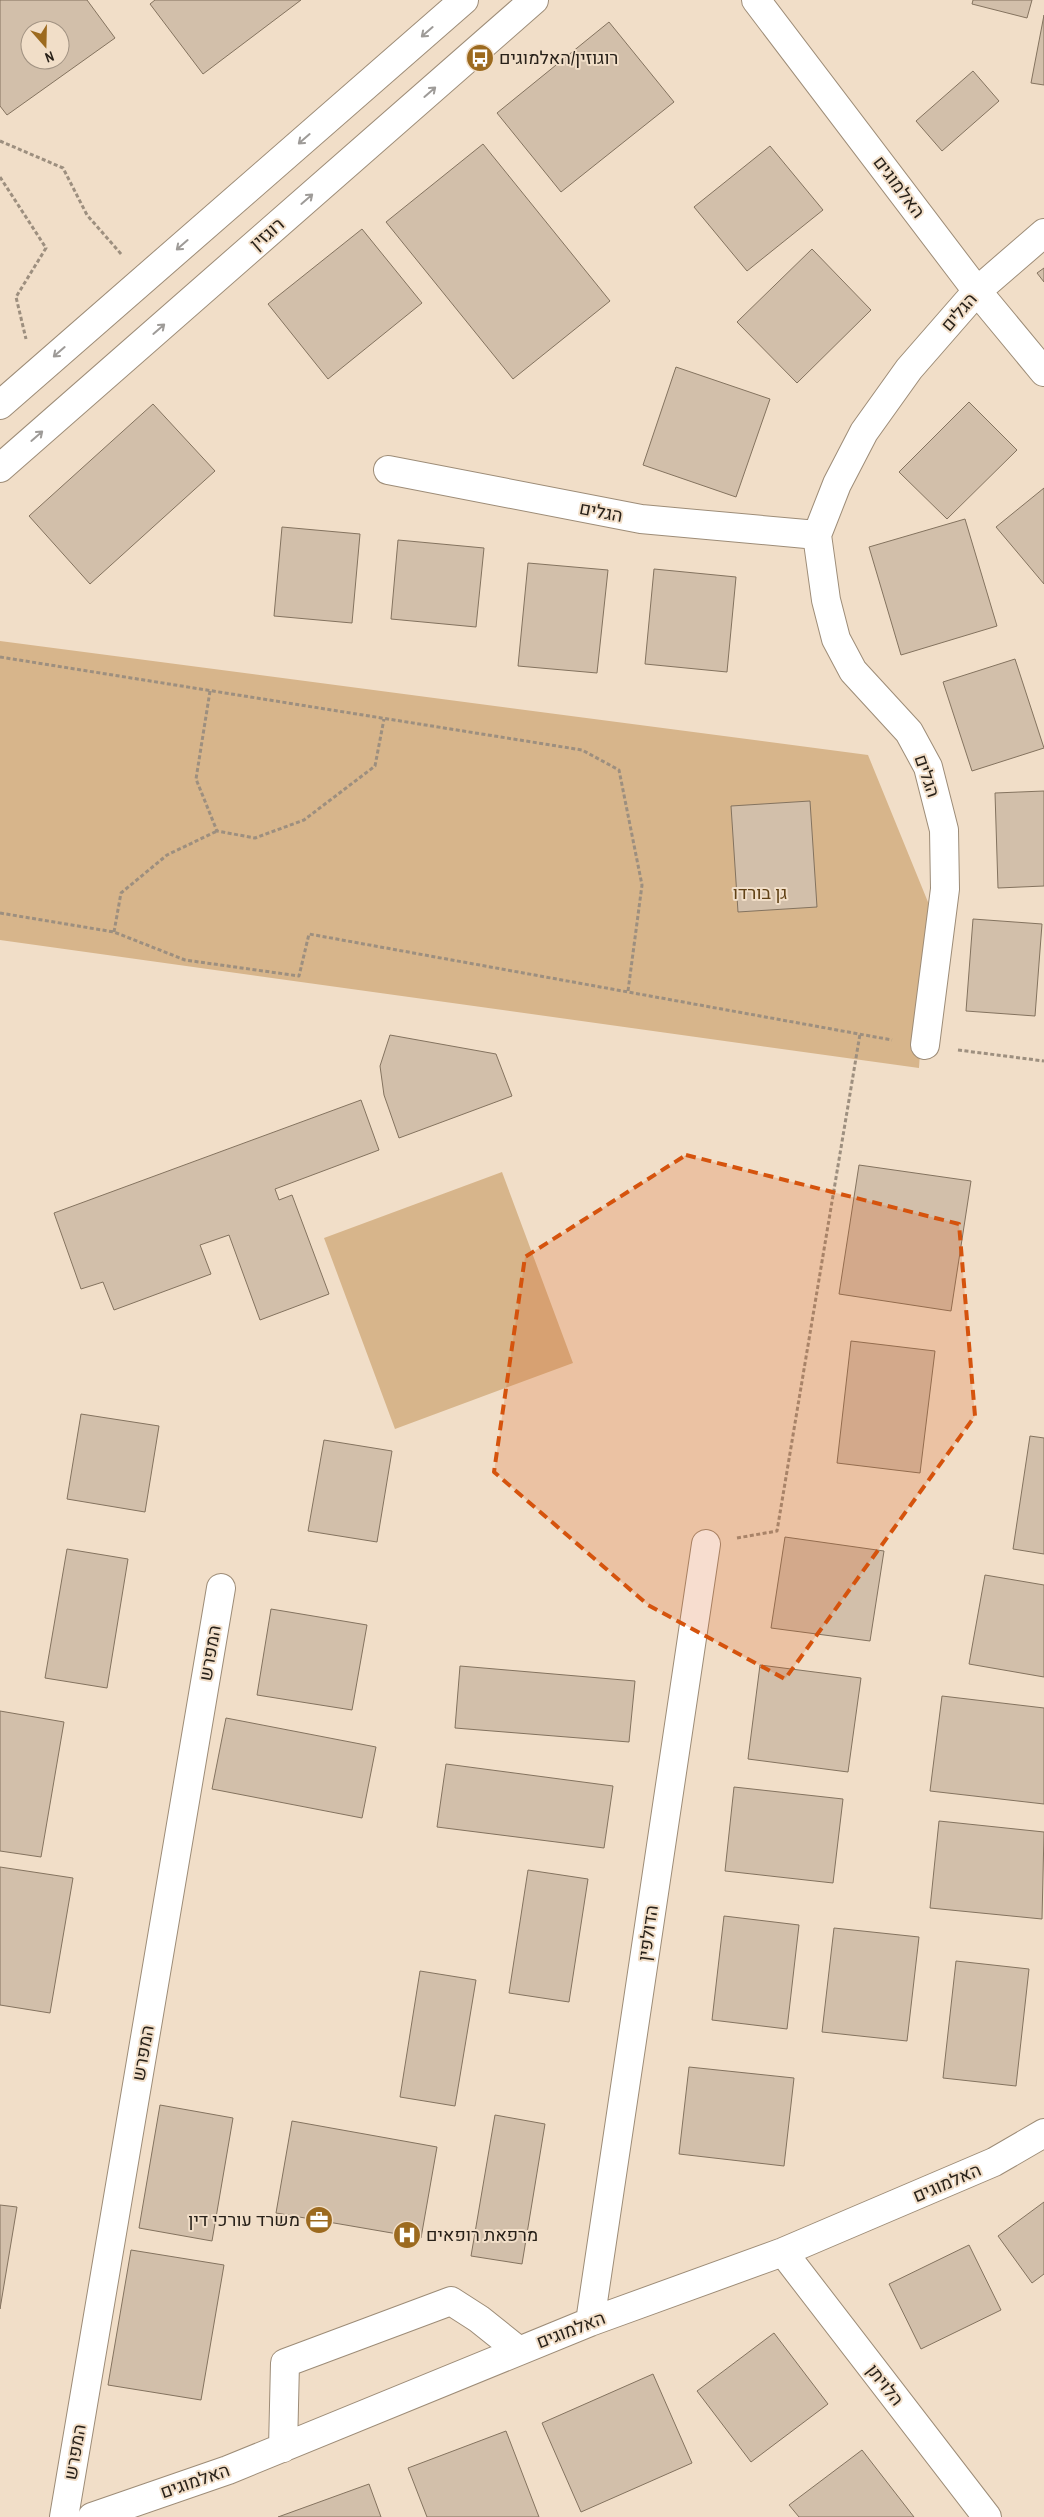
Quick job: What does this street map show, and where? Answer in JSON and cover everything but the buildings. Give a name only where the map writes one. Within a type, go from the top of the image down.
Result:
[{"type":"street","points":[[0,405],[143,278],[464,0]]},
{"type":"street","name":"רוגזין","points":[[1,466],[534,0]]},
{"type":"street","name":"האלמוגים","points":[[756,0],[977,291],[1044,372]]},
{"type":"street","name":"הגלים","points":[[925,1046],[944,889],[944,830],[928,767],[909,732],[853,671],[836,639],[826,600],[817,535],[837,484],[864,432],[909,369],[977,291],[1044,233]]},
{"type":"street","name":"הגלים","points":[[388,470],[641,519],[817,535]]},
{"type":"street","name":"הדולפין","points":[[590,2322],[706,1544]]},
{"type":"street","name":"המפרש","points":[[64,2517],[221,1588]]},
{"type":"street","name":"האלמוגים","points":[[92,2517],[228,2470],[590,2322],[783,2252],[994,2162],[1044,2133]]},
{"type":"street","name":"הלויתן","points":[[783,2252],[986,2517]]},
{"type":"street","points":[[283,2448],[285,2363],[451,2300],[519,2350]]},
{"type":"path","points":[[0,142],[63,168],[87,215],[143,278]]},
{"type":"path","points":[[0,178],[46,248],[16,297],[35,374]]},
{"type":"path","points":[[0,657],[582,750],[619,770],[642,884],[628,991]]},
{"type":"path","points":[[210,691],[196,779],[217,831]]},
{"type":"path","points":[[114,932],[120,893],[167,855],[217,831],[256,838],[304,820],[375,766],[384,719]]},
{"type":"path","points":[[0,913],[114,932],[185,960],[299,976],[309,934],[925,1046],[1044,1062]]},
{"type":"path","points":[[706,1544],[777,1531],[860,1034]]},
{"type":"highlighted area","points":[[686,1155],[959,1224],[975,1416],[785,1679],[648,1605],[494,1472],[525,1257]]},
{"type":"green space","name":"גן בורדו","points":[[0,641],[868,755],[930,907],[919,1068],[0,940]]},
{"type":"green space","points":[[502,1172],[573,1363],[395,1429],[324,1238]]},
{"type":"place","name":"רוגוזין/האלמוגים","points":[[480,58]]},
{"type":"place","name":"משרד עורכי דין","points":[[319,2220]]},
{"type":"place","name":"מרפאת רופאים","points":[[407,2235]]}]
